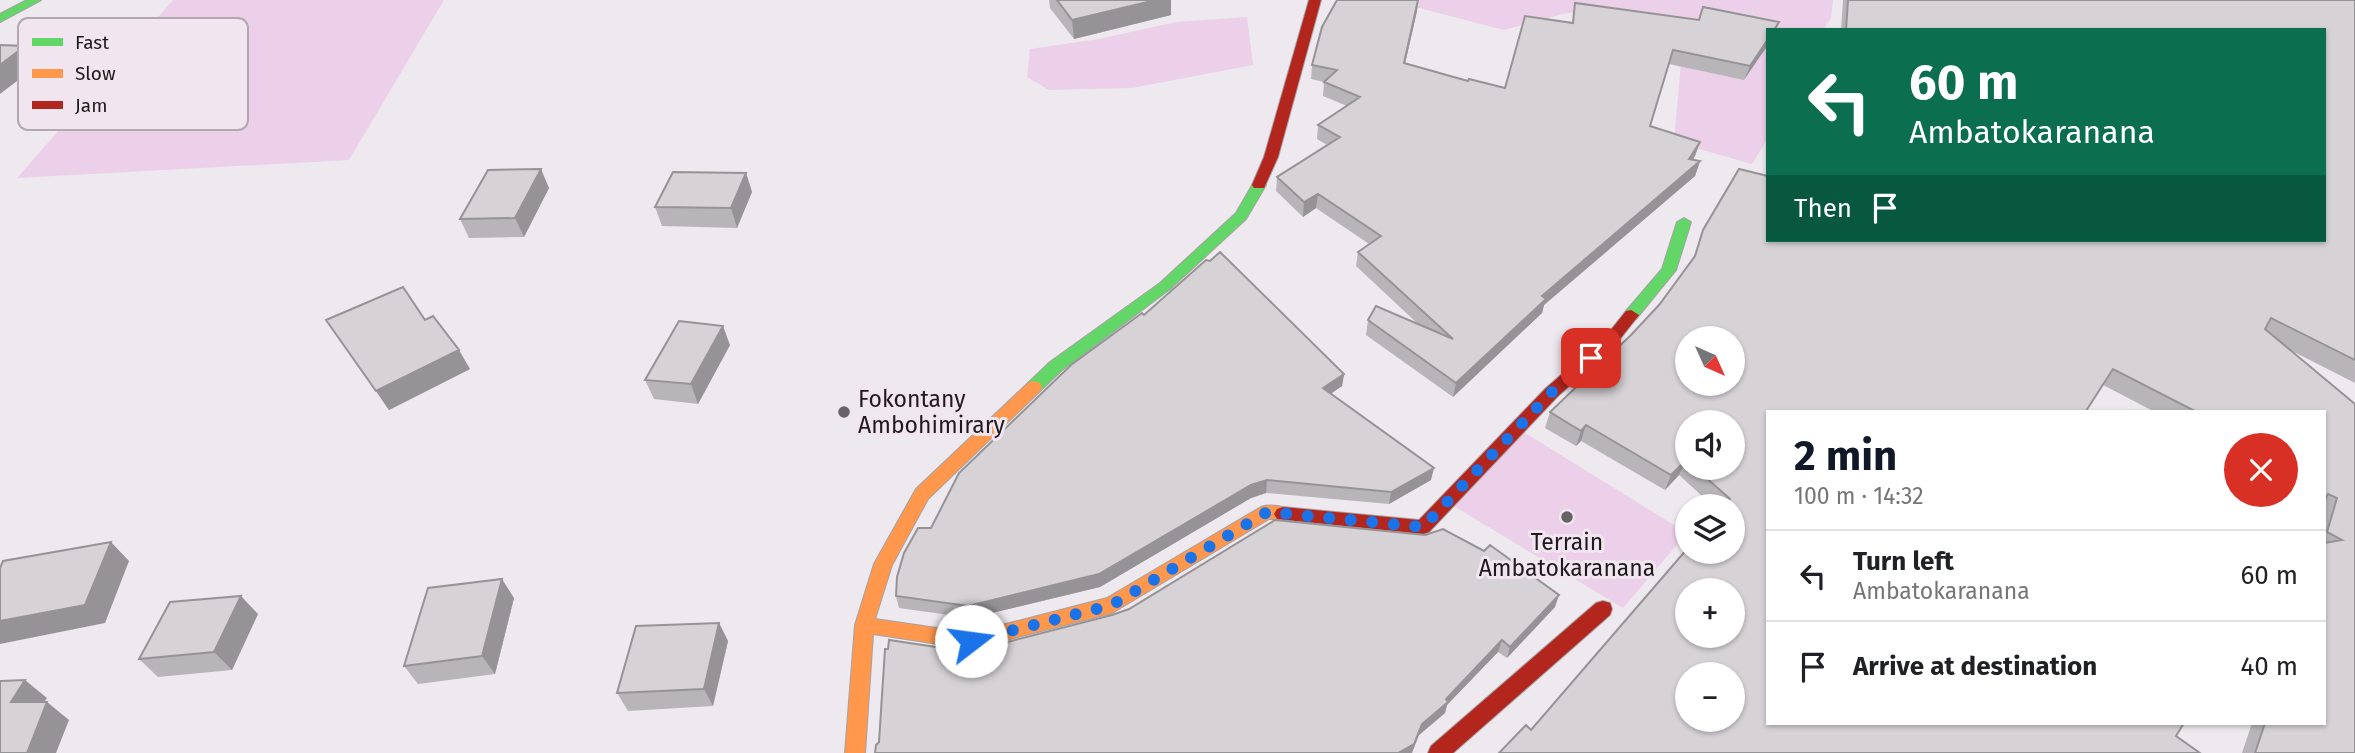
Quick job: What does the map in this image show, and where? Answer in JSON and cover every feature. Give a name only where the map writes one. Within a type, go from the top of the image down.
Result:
[{"type":"street","points":[[0,19],[35,0]]},
{"type":"street","points":[[855,753],[864,625],[883,564],[922,494],[1056,366],[1165,286],[1241,216],[1258,188],[1271,157],[1315,0]]},
{"type":"street","points":[[864,625],[971,641],[1112,605],[1267,512],[1423,527],[1552,392],[1611,340],[1669,270],[1684,222]]},
{"type":"street","points":[[1438,753],[1603,609]]},
{"type":"shaded area","points":[[173,0],[444,0],[349,160],[17,178],[59,130],[248,130],[248,18],[157,18]]},
{"type":"shaded area","points":[[1388,0],[1833,0],[1831,18],[1824,28],[1766,28],[1766,142],[1752,164],[1674,142],[1685,17],[1567,13],[1504,30]]},
{"type":"shaded area","points":[[1247,17],[1253,65],[1132,88],[1049,90],[1027,77],[1030,49],[1099,39],[1176,22]]},
{"type":"shaded area","name":"Terrain Ambatokaranana","points":[[1517,428],[1675,526],[1675,547],[1623,608],[1447,502]]},
{"type":"building","points":[[1057,0],[1156,0],[1072,20]]},
{"type":"building","points":[[1337,0],[1418,0],[1404,63],[1505,88],[1525,16],[1573,23],[1575,3],[1699,20],[1703,7],[1779,22],[1775,28],[1766,28],[1766,42],[1750,66],[1673,50],[1650,126],[1700,142],[1689,159],[1700,161],[1542,296],[1546,299],[1456,383],[1368,320],[1376,306],[1453,339],[1358,252],[1381,236],[1318,194],[1304,202],[1277,177],[1340,137],[1318,125],[1360,97],[1324,82],[1337,70],[1312,65],[1322,27]]},
{"type":"building","points":[[1848,0],[2355,0],[2355,360],[2271,318],[2265,329],[2355,404],[2355,753],[2255,753],[2264,725],[2326,725],[2326,543],[2342,540],[2327,532],[2337,498],[2328,494],[2326,498],[2326,410],[2193,410],[2113,369],[2087,410],[1766,410],[1766,725],[2183,725],[2176,736],[2200,753],[1499,753],[1526,725],[1531,730],[1675,563],[1745,564],[1745,494],[1724,494],[1709,480],[1745,480],[1745,410],[1675,410],[1675,471],[1671,475],[1586,425],[1581,431],[1550,412],[1659,305],[1695,256],[1703,230],[1739,169],[1766,176],[1766,242],[2326,242],[2326,28],[1846,28]]},
{"type":"building","points":[[0,45],[18,46],[18,51],[0,65]]},
{"type":"building","points":[[541,169],[515,218],[460,219],[488,170]]},
{"type":"building","points":[[673,172],[746,173],[731,208],[655,207]]},
{"type":"building","points":[[1220,252],[1344,374],[1323,388],[1434,468],[1391,492],[1267,480],[1251,485],[1099,574],[968,606],[896,596],[897,577],[904,553],[918,528],[931,528],[959,473],[1071,365],[1142,313],[1144,315],[1206,260],[1210,261]]},
{"type":"building","points":[[403,287],[425,320],[433,316],[459,350],[376,391],[326,320]]},
{"type":"building","points":[[679,321],[723,326],[691,384],[645,380]]},
{"type":"building","points":[[1275,520],[1425,535],[1443,529],[1484,551],[1490,545],[1559,595],[1510,647],[1502,640],[1446,699],[1448,702],[1422,724],[1414,744],[1398,753],[875,753],[879,742],[885,649],[888,649],[889,640],[969,652],[1112,615],[1129,609]]},
{"type":"building","points":[[111,542],[85,605],[0,621],[0,568],[3,561]]},
{"type":"building","points":[[502,579],[482,656],[404,666],[428,588]]},
{"type":"building","points":[[241,596],[214,652],[139,659],[170,602]]},
{"type":"building","points":[[719,623],[704,689],[617,693],[636,626]]},
{"type":"building","points":[[25,680],[11,702],[47,702],[27,753],[0,753],[0,681]]},
{"type":"traffic: fast","points":[[0,19],[35,0]]},
{"type":"traffic: fast","points":[[1034,387],[1056,366],[1165,286],[1241,216],[1259,185]]},
{"type":"traffic: fast","points":[[1631,315],[1669,270],[1684,222]]},
{"type":"traffic: slow","points":[[855,753],[864,625],[883,564],[922,494],[1034,387]]},
{"type":"traffic: slow","points":[[864,625],[971,641],[1112,605],[1267,512],[1283,514]]},
{"type":"traffic: jam","points":[[1259,185],[1271,157],[1315,0]]},
{"type":"traffic: jam","points":[[1283,514],[1423,527],[1552,392],[1611,340],[1631,315]]},
{"type":"traffic: jam","points":[[1438,753],[1603,609]]},
{"type":"place","name":"Fokontany Ambohimirary","points":[[844,412]]},
{"type":"place","name":"Terrain Ambatokaranana","points":[[1567,517]]},
{"type":"route","points":[[971,641],[1112,605],[1267,512],[1423,527],[1552,392],[1591,358]]}]
